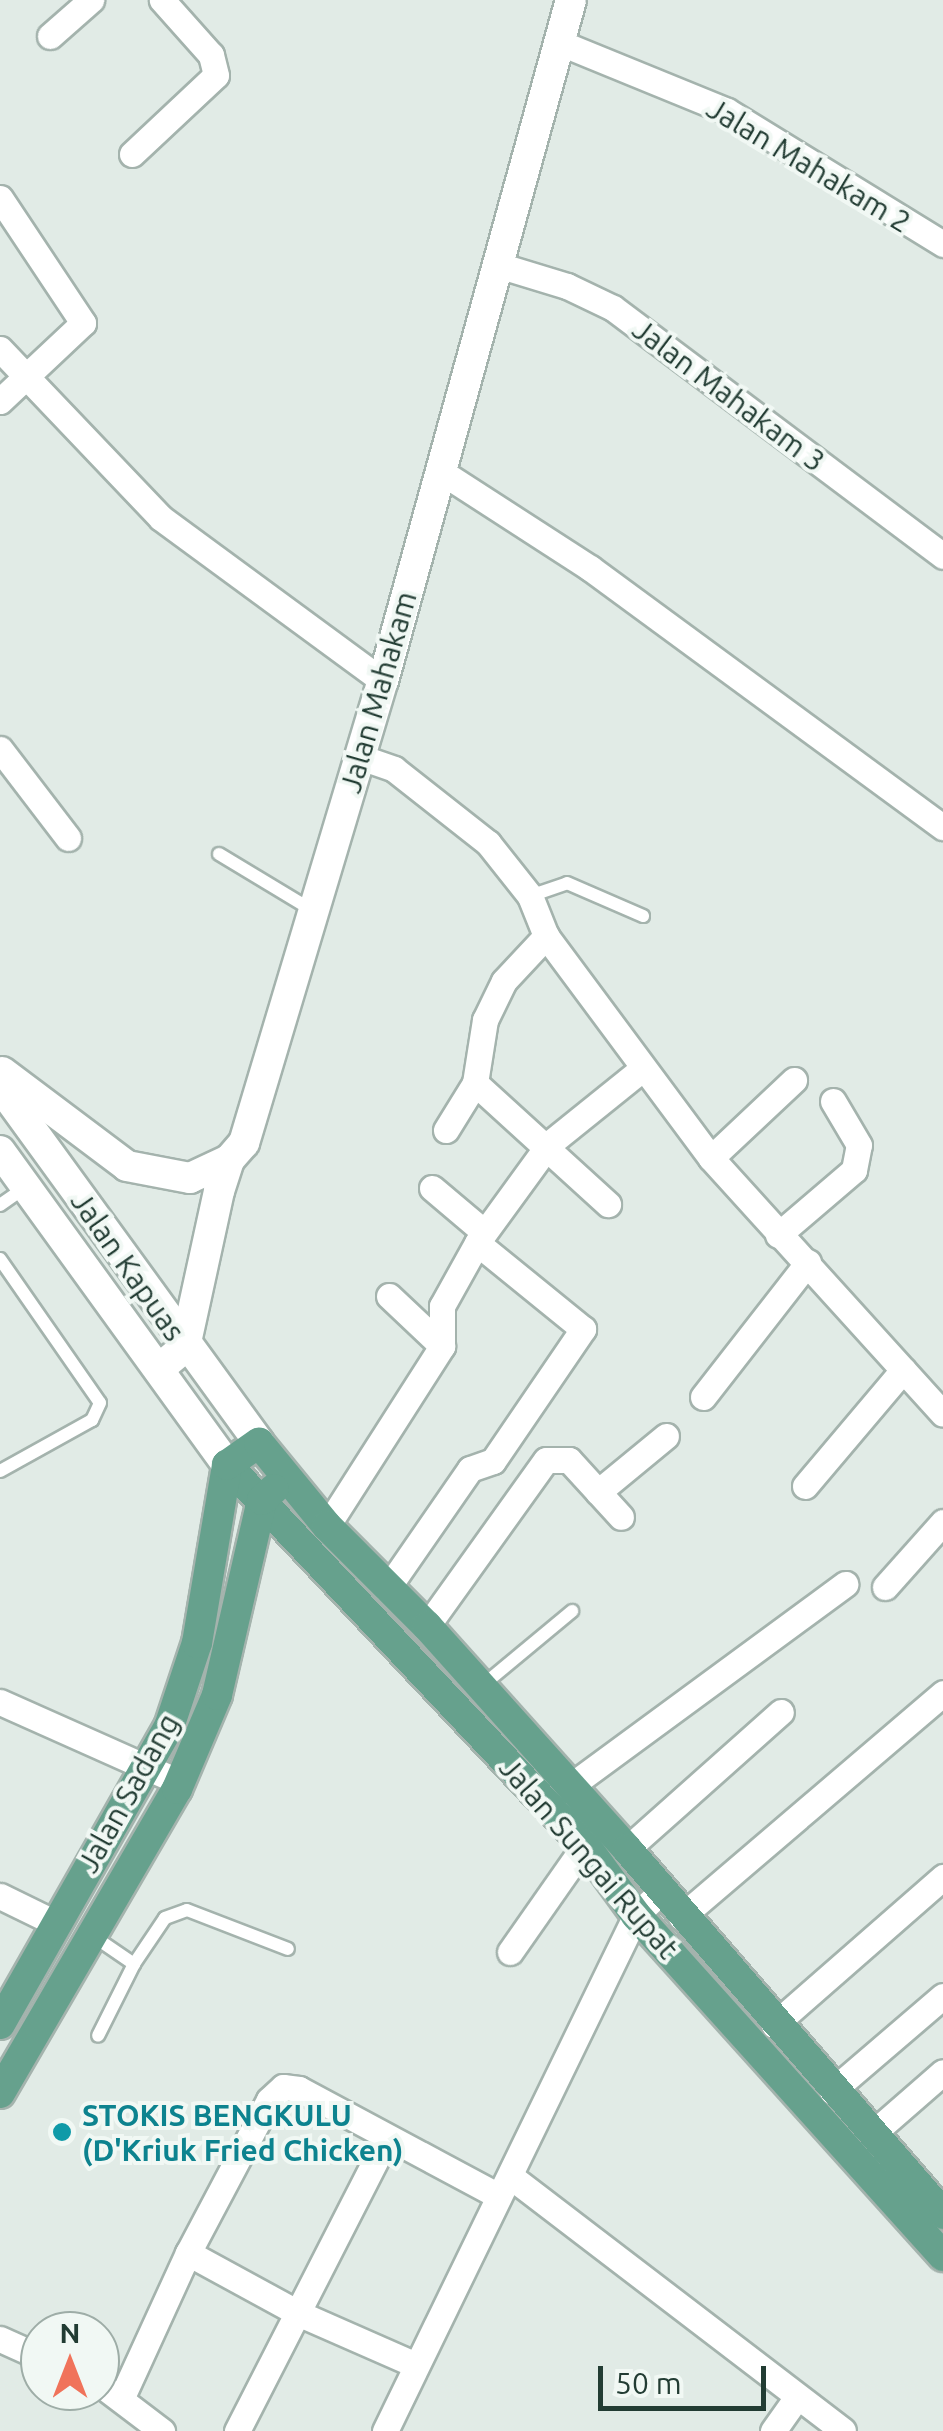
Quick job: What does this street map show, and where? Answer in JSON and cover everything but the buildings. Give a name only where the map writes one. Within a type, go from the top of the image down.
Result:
[{"type":"main road","name":"Jalan Sungai Rupat","points":[[258,1443],[326,1526],[427,1626],[626,1848],[774,2025],[943,2214]]},
{"type":"main road","points":[[228,1465],[258,1443]]},
{"type":"main road","name":"Jalan Sungai Rupat","points":[[228,1465],[585,1845],[636,1916],[943,2256]]},
{"type":"main road","name":"Jalan Sadang","points":[[0,2024],[169,1726],[197,1644],[228,1465]]},
{"type":"main road","points":[[0,2093],[180,1782],[217,1695],[262,1500],[288,1478]]},
{"type":"street","points":[[50,36],[91,0]]},
{"type":"street","points":[[132,154],[216,76],[211,55],[162,0]]},
{"type":"street","name":"Jalan Mahakam","points":[[185,1346],[197,1304],[214,1280],[237,1151],[383,681],[563,44],[566,3]]},
{"type":"street","name":"Jalan Mahakam 2","points":[[563,44],[727,111],[943,244]]},
{"type":"street","points":[[0,198],[83,324],[0,401]]},
{"type":"street","name":"Jalan Mahakam 3","points":[[498,266],[567,286],[613,308],[943,556]]},
{"type":"street","points":[[0,349],[160,518],[383,681]]},
{"type":"street","points":[[440,470],[590,568],[943,827]]},
{"type":"street","points":[[0,749],[68,838]]},
{"type":"street","points":[[360,757],[394,769],[488,843],[530,896],[546,936],[711,1158],[903,1370],[938,1396]]},
{"type":"street","points":[[446,1130],[475,1083],[485,1020],[510,972],[546,936]]},
{"type":"street","points":[[0,1070],[127,1166],[190,1178],[237,1151]]},
{"type":"street","points":[[326,1526],[442,1346],[442,1306],[481,1238],[549,1144],[642,1070]]},
{"type":"street","points":[[711,1158],[794,1080]]},
{"type":"street","points":[[475,1083],[549,1144],[608,1204]]},
{"type":"street","name":"Jalan Kapuas","points":[[0,1086],[258,1443]]},
{"type":"street","points":[[778,1235],[854,1170],[859,1145],[833,1101]]},
{"type":"street","name":"Jalan Kapuas","points":[[0,1151],[228,1465]]},
{"type":"street","points":[[388,1589],[470,1468],[493,1461],[583,1329],[481,1238],[432,1188]]},
{"type":"street","points":[[703,1397],[808,1262]]},
{"type":"street","points":[[389,1296],[442,1346]]},
{"type":"street","points":[[160,1368],[185,1346]]},
{"type":"street","points":[[805,1486],[903,1370]]},
{"type":"street","points":[[598,1492],[666,1436]]},
{"type":"street","points":[[427,1626],[546,1460],[568,1460],[621,1518]]},
{"type":"street","points":[[884,1587],[943,1522]]},
{"type":"street","points":[[568,1787],[845,1584]]},
{"type":"street","points":[[682,1917],[943,1693]]},
{"type":"street","points":[[0,1702],[180,1782]]},
{"type":"street","points":[[626,1848],[780,1712]]},
{"type":"street","points":[[510,1952],[585,1845]]},
{"type":"street","points":[[774,2025],[943,1877]]},
{"type":"street","points":[[385,2431],[636,1916],[660,1893]]},
{"type":"street","points":[[0,1896],[55,1923]]},
{"type":"street","points":[[832,2091],[943,1996]]},
{"type":"street","points":[[872,2134],[943,2072]]},
{"type":"street","points":[[120,2374],[269,2100],[283,2087],[300,2089],[387,2138],[504,2186],[843,2431]]},
{"type":"street","points":[[237,2431],[387,2138]]},
{"type":"street","points":[[188,2252],[300,2314],[416,2365]]},
{"type":"street","points":[[120,2397],[162,2431]]},
{"type":"street","points":[[772,2431],[797,2397]]},
{"type":"lane","points":[[219,854],[314,911]]},
{"type":"lane","points":[[530,896],[568,883],[643,916]]},
{"type":"lane","points":[[0,1205],[26,1186]]},
{"type":"lane","points":[[0,1260],[100,1403],[92,1420],[0,1471]]},
{"type":"lane","points":[[480,1686],[572,1611]]},
{"type":"lane","points":[[98,2036],[134,1964],[166,1918],[186,1910],[288,1949]]},
{"type":"lane","points":[[91,1935],[134,1964]]},
{"type":"place","name":"STOKIS BENGKULU (D'Kriuk Fried Chicken)","points":[[62,2132]]}]
